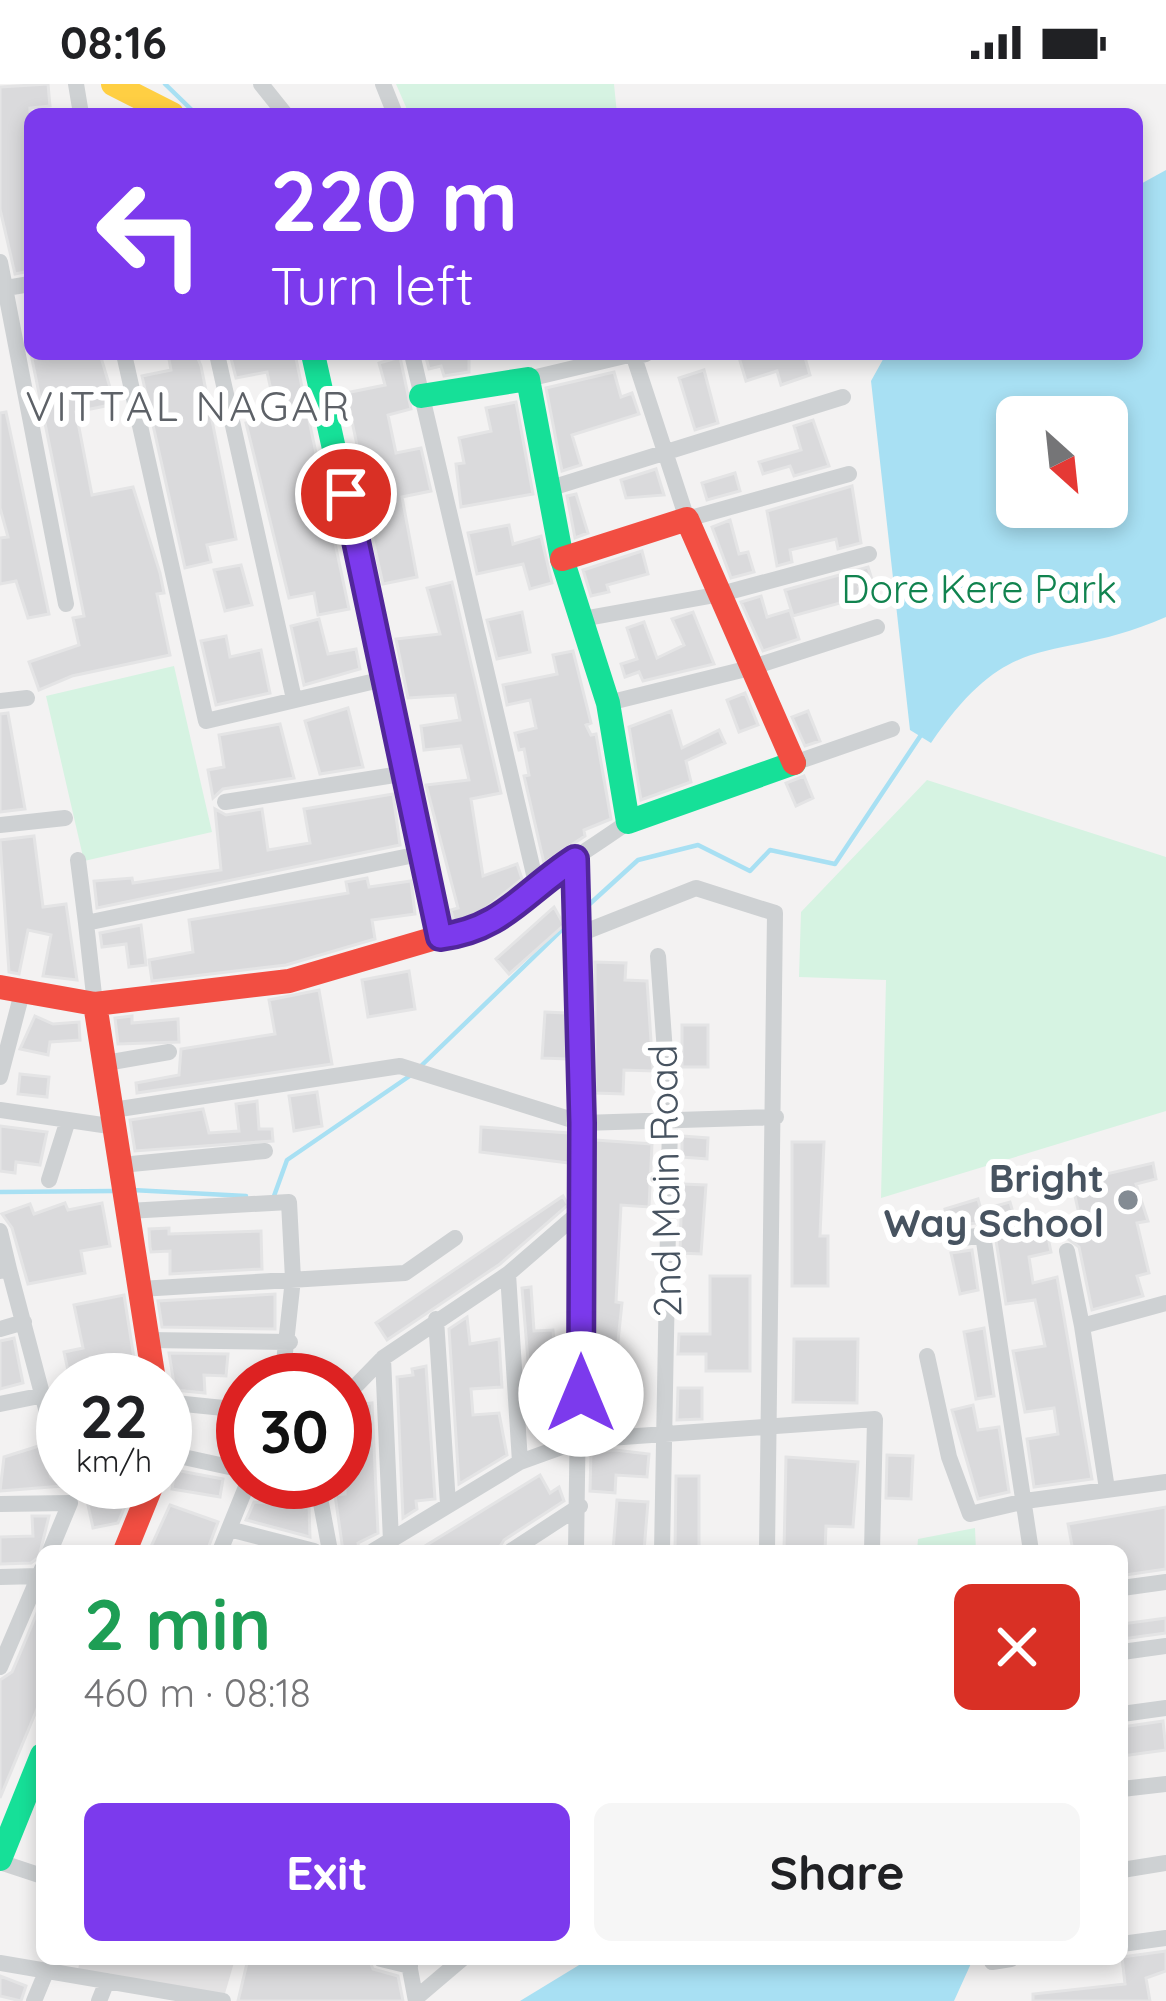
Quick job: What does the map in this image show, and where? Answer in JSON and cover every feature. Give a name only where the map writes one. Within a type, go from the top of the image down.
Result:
[{"type":"street","points":[[113,84],[160,108]]},
{"type":"street","points":[[261,84],[280,108]]},
{"type":"street","points":[[0,262],[66,604]]},
{"type":"street","points":[[6,288],[24,285]]},
{"type":"street","points":[[125,360],[206,721],[388,678]]},
{"type":"street","points":[[219,360],[294,699]]},
{"type":"street","points":[[314,360],[388,678],[440,937]]},
{"type":"street","points":[[413,360],[536,884]]},
{"type":"street","points":[[639,360],[688,519],[794,764]]},
{"type":"street","points":[[421,396],[528,379],[566,362]]},
{"type":"street","points":[[528,379],[562,559],[608,704],[628,822]]},
{"type":"street","points":[[548,489],[843,397]]},
{"type":"street","points":[[562,559],[849,474]]},
{"type":"street","points":[[582,619],[721,595],[869,554]]},
{"type":"street","points":[[608,704],[750,668],[877,628]]},
{"type":"street","points":[[0,701],[27,698]]},
{"type":"street","points":[[0,1077],[11,988],[95,1004],[289,981],[440,937],[475,933],[536,884],[628,822],[892,729]]},
{"type":"street","points":[[225,802],[407,772]]},
{"type":"street","points":[[0,825],[65,818]]},
{"type":"street","points":[[86,923],[424,853]]},
{"type":"street","points":[[575,859],[582,1123],[577,1545]]},
{"type":"street","points":[[78,860],[95,1004],[150,1353]]},
{"type":"street","points":[[577,923],[696,888],[775,913],[776,1118],[766,1545]]},
{"type":"street","name":"2nd Main Road","points":[[658,956],[670,1121],[662,1545]]},
{"type":"street","points":[[106,1063],[169,1052]]},
{"type":"street","points":[[0,1110],[68,1120],[114,1119],[409,1069],[582,1123],[776,1118]]},
{"type":"street","points":[[50,1180],[68,1120]]},
{"type":"street","points":[[125,1187],[265,1150]]},
{"type":"street","points":[[125,1187],[289,1202],[293,1279],[288,1353]]},
{"type":"street","points":[[372,1369],[436,1318],[508,1274],[582,1210]]},
{"type":"street","points":[[0,1231],[4,1270],[36,1366]]},
{"type":"street","points":[[951,1240],[983,1234],[1030,1545]]},
{"type":"street","points":[[140,1289],[405,1273],[455,1238]]},
{"type":"street","points":[[1067,1251],[1107,1490]]},
{"type":"street","points":[[508,1274],[520,1462]]},
{"type":"street","points":[[1082,1326],[1166,1303]]},
{"type":"street","points":[[436,1318],[448,1504]]},
{"type":"street","points":[[0,1329],[24,1322]]},
{"type":"street","points":[[148,1340],[290,1342]]},
{"type":"street","points":[[927,1356],[956,1480],[970,1514],[1025,1501],[1166,1482]]},
{"type":"street","points":[[383,1358],[391,1540]]},
{"type":"street","points":[[0,1404],[36,1397]]},
{"type":"street","points":[[383,1545],[520,1462],[581,1440],[875,1419],[872,1545]]},
{"type":"street","points":[[0,1504],[36,1503]]},
{"type":"street","points":[[520,1545],[580,1506]]},
{"type":"street","points":[[52,1545],[68,1509]]},
{"type":"street","points":[[126,1545],[141,1509]]},
{"type":"street","points":[[222,1545],[237,1509]]},
{"type":"street","points":[[320,1509],[329,1545]]},
{"type":"street","points":[[229,1529],[291,1545]]},
{"type":"street","points":[[0,1576],[36,1573]]},
{"type":"street","points":[[0,1667],[6,1639],[36,1581]]},
{"type":"street","points":[[1128,1587],[1166,1582]]},
{"type":"street","points":[[1128,1651],[1166,1646]]},
{"type":"street","points":[[1128,1713],[1166,1708]]},
{"type":"street","points":[[36,1770],[0,1861],[36,1874]]},
{"type":"street","points":[[1128,1788],[1166,1784]]},
{"type":"street","points":[[1128,1869],[1166,1863]]},
{"type":"street","points":[[1128,1943],[1166,1938]]},
{"type":"street","points":[[0,1963],[171,1997],[223,2001]]},
{"type":"street","points":[[409,1965],[416,1999]]},
{"type":"street","points":[[416,1999],[455,1965]]},
{"type":"street","points":[[34,2001],[46,1972]]},
{"type":"street","points":[[99,2001],[107,1982]]},
{"type":"shaded area","points":[[79,1965],[233,1965],[224,1997],[78,1970]]},
{"type":"green space","points":[[396,84],[614,84],[616,108],[406,108]]},
{"type":"green space","points":[[174,666],[212,832],[84,861],[46,696]]},
{"type":"green space","points":[[927,780],[1166,857],[1166,1111],[881,1198],[886,980],[799,977],[801,912]]},
{"type":"green space","points":[[975,1528],[976,1545],[918,1545],[918,1539]]},
{"type":"water","name":"Dore Kere Park","points":[[1166,170],[1166,617],[1012,663],[960,705],[931,743],[910,730],[871,381],[883,360],[1143,360],[1143,183]]},
{"type":"water","points":[[579,1965],[970,1965],[954,2001],[520,2001]]},
{"type":"building","points":[[48,84],[50,106],[24,108],[24,272],[15,274],[0,209],[0,87]]},
{"type":"building","points":[[32,360],[102,360],[115,404],[76,412],[92,495],[133,487],[160,573],[164,593],[157,594],[170,655],[72,676],[39,690],[29,662],[79,645],[73,618],[84,616]]},
{"type":"building","points":[[169,360],[198,360],[201,366],[236,539],[207,545],[211,562],[185,568],[142,376],[171,370]]},
{"type":"building","points":[[232,360],[296,360],[349,609],[318,615],[314,593],[289,598],[246,423],[277,417],[267,372],[236,378]]},
{"type":"building","points":[[401,360],[411,409],[388,415],[396,453],[421,448],[431,491],[402,497],[417,577],[383,584],[356,465],[361,464],[346,393],[385,385],[379,363]]},
{"type":"building","points":[[427,360],[469,360],[469,372],[444,376],[441,366],[429,369]]},
{"type":"building","points":[[740,360],[806,360],[810,375],[781,385],[777,371],[746,381]]},
{"type":"building","points":[[704,370],[718,423],[695,430],[679,378]]},
{"type":"building","points":[[614,372],[621,397],[632,393],[639,414],[572,435],[581,465],[562,471],[546,388]]},
{"type":"building","points":[[516,402],[533,494],[461,507],[456,464],[464,463],[459,438],[491,431],[486,408]]},
{"type":"building","points":[[6,412],[49,614],[28,618],[16,581],[0,584],[0,538],[8,537],[0,508],[0,413]]},
{"type":"building","points":[[813,420],[829,466],[794,476],[790,466],[763,474],[759,462],[801,450],[794,426]]},
{"type":"building","points":[[656,469],[664,495],[626,498],[621,480]]},
{"type":"building","points":[[735,473],[740,491],[707,500],[702,483]]},
{"type":"building","points":[[852,486],[861,543],[838,549],[836,539],[790,550],[792,562],[777,566],[767,511]]},
{"type":"building","points":[[576,494],[588,533],[575,538],[567,496]]},
{"type":"building","points":[[730,520],[739,554],[748,552],[754,572],[731,578],[712,527]]},
{"type":"building","points":[[509,525],[513,544],[541,536],[552,583],[530,589],[523,564],[477,574],[468,533]]},
{"type":"building","points":[[642,551],[648,574],[607,585],[609,592],[591,596],[583,570]]},
{"type":"building","points":[[241,565],[252,605],[225,611],[214,570]]},
{"type":"building","points":[[868,567],[873,583],[859,587],[862,597],[793,616],[785,590]]},
{"type":"building","points":[[452,582],[501,793],[471,799],[483,876],[517,864],[522,879],[480,913],[454,922],[451,910],[458,908],[426,785],[469,780],[461,746],[424,750],[421,726],[460,720],[455,695],[408,698],[396,639],[440,634],[427,588]]},
{"type":"building","points":[[761,596],[767,617],[790,610],[799,639],[763,651],[741,602]]},
{"type":"building","points":[[522,612],[530,652],[497,659],[487,620]]},
{"type":"building","points":[[693,612],[714,664],[643,681],[639,672],[625,677],[621,664],[637,659],[627,628],[644,622],[657,658],[684,645],[672,619]]},
{"type":"building","points":[[319,619],[328,654],[356,649],[360,669],[304,685],[291,626]]},
{"type":"building","points":[[226,636],[230,657],[261,650],[270,693],[216,705],[201,641]]},
{"type":"building","points":[[573,651],[591,723],[586,725],[591,735],[596,734],[611,819],[584,830],[585,836],[544,863],[524,776],[529,775],[524,749],[519,750],[515,733],[536,728],[530,700],[507,705],[503,685],[557,674],[553,655]]},
{"type":"building","points":[[745,693],[758,725],[739,732],[727,700]]},
{"type":"building","points":[[348,708],[363,767],[320,774],[305,721]]},
{"type":"building","points":[[671,711],[682,748],[719,730],[725,743],[686,761],[691,782],[641,800],[629,727]]},
{"type":"building","points":[[808,711],[820,741],[805,746],[792,717]]},
{"type":"building","points":[[8,713],[25,809],[0,812],[0,714]]},
{"type":"building","points":[[280,724],[294,778],[223,789],[213,798],[208,770],[224,767],[219,735]]},
{"type":"building","points":[[804,776],[813,798],[796,806],[786,783]]},
{"type":"building","points":[[393,794],[400,845],[97,908],[94,881],[132,878],[133,883],[221,870],[215,809],[226,815],[262,809],[268,850],[310,843],[304,809]]},
{"type":"building","points":[[34,836],[43,907],[66,904],[77,980],[43,976],[51,935],[28,930],[19,974],[9,972],[0,840]]},
{"type":"building","points":[[367,878],[369,887],[411,881],[415,914],[372,920],[375,939],[286,965],[152,981],[149,960],[193,952],[189,920],[348,893],[346,882]]},
{"type":"building","points":[[554,907],[564,925],[509,974],[496,959]]},
{"type":"building","points":[[141,925],[146,965],[129,967],[126,944],[102,947],[100,933]]},
{"type":"building","points":[[595,962],[626,963],[625,980],[647,981],[653,1071],[624,1070],[623,1094],[595,1093]]},
{"type":"building","points":[[409,971],[415,1009],[368,1017],[362,980]]},
{"type":"building","points":[[319,990],[332,1064],[137,1093],[136,1083],[179,1075],[181,1049],[275,1034],[269,1000]]},
{"type":"building","points":[[545,1012],[566,1013],[568,1059],[542,1058]]},
{"type":"building","points":[[35,1016],[53,1024],[79,1022],[80,1040],[50,1042],[48,1055],[20,1049]]},
{"type":"building","points":[[132,1016],[132,1023],[178,1019],[179,1042],[118,1044],[115,1018]]},
{"type":"building","points":[[682,1025],[708,1025],[708,1067],[682,1067]]},
{"type":"building","points":[[20,1074],[49,1077],[47,1097],[18,1094]]},
{"type":"building","points":[[317,1092],[322,1126],[294,1131],[289,1096]]},
{"type":"building","points":[[257,1101],[259,1129],[272,1129],[273,1141],[135,1151],[130,1120],[203,1109],[209,1133],[239,1131],[236,1104]]},
{"type":"building","points":[[0,1126],[47,1132],[40,1165],[16,1162],[15,1173],[0,1171]]},
{"type":"building","points":[[481,1127],[569,1133],[569,1163],[480,1152]]},
{"type":"building","points":[[682,1136],[708,1138],[707,1159],[682,1157]]},
{"type":"building","points":[[595,1140],[652,1144],[649,1207],[621,1205],[616,1302],[622,1303],[613,1389],[620,1389],[617,1425],[590,1427]]},
{"type":"building","points":[[792,1142],[824,1142],[820,1236],[828,1236],[828,1286],[792,1286]]},
{"type":"building","points":[[1153,1163],[1156,1179],[1136,1184],[1148,1221],[1137,1223],[1149,1273],[1137,1276],[1143,1296],[1092,1310],[1079,1247],[1067,1238],[1062,1224],[1080,1219],[1072,1182]]},
{"type":"building","points":[[682,1184],[706,1185],[701,1254],[680,1253]]},
{"type":"building","points":[[563,1196],[568,1205],[500,1264],[387,1340],[376,1323]]},
{"type":"building","points":[[978,1199],[981,1210],[1010,1202],[1019,1233],[1046,1227],[1051,1252],[1029,1257],[1033,1283],[1057,1277],[1092,1479],[1034,1487],[1027,1439],[1058,1434],[1054,1408],[1025,1412],[1013,1351],[1045,1346],[1035,1300],[1006,1304],[994,1228],[982,1222],[950,1227],[945,1209]]},
{"type":"building","points":[[65,1203],[68,1210],[102,1203],[110,1246],[81,1251],[85,1273],[28,1284],[12,1228],[2,1214],[30,1204],[34,1214]]},
{"type":"building","points":[[169,1228],[169,1234],[261,1231],[262,1269],[170,1274],[170,1251],[151,1252],[149,1229]]},
{"type":"building","points":[[972,1250],[978,1290],[960,1294],[951,1253]]},
{"type":"building","points":[[710,1276],[750,1276],[750,1371],[706,1371],[706,1354],[678,1354],[679,1334],[710,1334]]},
{"type":"building","points":[[531,1287],[534,1331],[553,1330],[561,1431],[534,1433],[522,1288]]},
{"type":"building","points":[[275,1294],[275,1329],[162,1327],[158,1301]]},
{"type":"building","points":[[124,1295],[133,1353],[64,1353],[83,1348],[74,1305]]},
{"type":"building","points":[[467,1317],[470,1344],[499,1339],[502,1387],[471,1389],[473,1415],[499,1413],[507,1455],[459,1484],[449,1329]]},
{"type":"building","points":[[984,1328],[994,1396],[976,1399],[964,1332]]},
{"type":"building","points":[[14,1338],[23,1383],[0,1389],[0,1341]]},
{"type":"building","points":[[794,1339],[858,1339],[857,1403],[793,1402]]},
{"type":"building","points":[[192,1353],[216,1354],[216,1376],[204,1375],[205,1393],[192,1392]]},
{"type":"building","points":[[426,1366],[435,1499],[416,1501],[417,1509],[403,1518],[397,1377],[413,1375],[412,1369]]},
{"type":"building","points":[[678,1388],[702,1388],[702,1419],[677,1420]]},
{"type":"building","points":[[372,1403],[378,1533],[358,1545],[342,1545],[337,1509],[372,1509]]},
{"type":"building","points":[[973,1405],[978,1430],[999,1427],[1009,1492],[978,1499],[952,1410]]},
{"type":"building","points":[[36,1447],[36,1488],[0,1491],[4,1457]]},
{"type":"building","points":[[591,1452],[649,1454],[647,1477],[616,1475],[615,1493],[590,1491]]},
{"type":"building","points":[[887,1455],[913,1456],[911,1499],[886,1498]]},
{"type":"building","points":[[786,1457],[858,1462],[853,1527],[826,1526],[825,1545],[784,1545]]},
{"type":"building","points":[[192,1473],[216,1478],[216,1496],[192,1492]]},
{"type":"building","points":[[540,1475],[550,1493],[559,1487],[564,1501],[501,1545],[427,1545]]},
{"type":"building","points":[[676,1476],[699,1476],[699,1545],[675,1545]]},
{"type":"building","points":[[617,1500],[648,1502],[644,1545],[613,1545]]},
{"type":"building","points":[[1166,1507],[1166,1569],[1128,1575],[1128,1545],[1072,1545],[1068,1524]]},
{"type":"building","points":[[89,1509],[124,1509],[118,1523],[93,1528]]},
{"type":"building","points":[[168,1509],[181,1509],[218,1522],[209,1545],[152,1545]]},
{"type":"building","points":[[251,1509],[309,1509],[310,1537],[246,1520]]},
{"type":"building","points":[[32,1516],[49,1516],[42,1545],[36,1545],[36,1559],[0,1564],[0,1537],[33,1536]]},
{"type":"building","points":[[36,1615],[36,1711],[0,1798],[0,1680],[12,1672]]},
{"type":"building","points":[[1166,1618],[1166,1633],[1128,1638],[1128,1623]]},
{"type":"building","points":[[1163,1721],[1166,1750],[1128,1755],[1128,1726]]},
{"type":"building","points":[[1166,1951],[1166,1971],[1146,1978],[1150,2001],[1033,2001],[1033,1994],[1125,1984],[1123,1965],[1128,1965],[1128,1956]]},
{"type":"building","points":[[247,1965],[371,1965],[398,1976],[403,2001],[238,2001]]},
{"type":"building","points":[[0,1976],[26,1986],[21,2001],[0,1996]]},
{"type":"waterway","points":[[165,84],[190,108]]},
{"type":"waterway","points":[[582,911],[638,860],[698,845],[750,871],[770,850],[835,864],[923,732]]},
{"type":"waterway","points":[[422,1065],[569,923]]},
{"type":"waterway","points":[[274,1196],[287,1160],[414,1073]]},
{"type":"waterway","points":[[132,1190],[246,1196]]},
{"type":"waterway","points":[[0,1192],[114,1191]]},
{"type":"traffic: fast","points":[[314,360],[409,787]]},
{"type":"traffic: fast","points":[[421,396],[528,379],[562,559],[608,703],[628,822],[794,763]]},
{"type":"traffic: fast","points":[[0,1859],[36,1770]]},
{"type":"traffic: slow","points":[[113,84],[160,108]]},
{"type":"traffic: jam","points":[[562,559],[687,519],[794,763]]},
{"type":"traffic: jam","points":[[0,987],[95,1004],[289,981],[439,937],[409,787]]},
{"type":"traffic: jam","points":[[95,1004],[150,1353]]},
{"type":"traffic: jam","points":[[127,1545],[142,1509]]},
{"type":"place","name":"Bright Way School","points":[[1128,1200]]},
{"type":"district","name":"VITTAL NAGAR","points":[[189,406]]},
{"type":"route","points":[[346,494],[440,937],[475,933],[503,917],[536,884],[575,859],[582,1123],[581,1394]]}]
